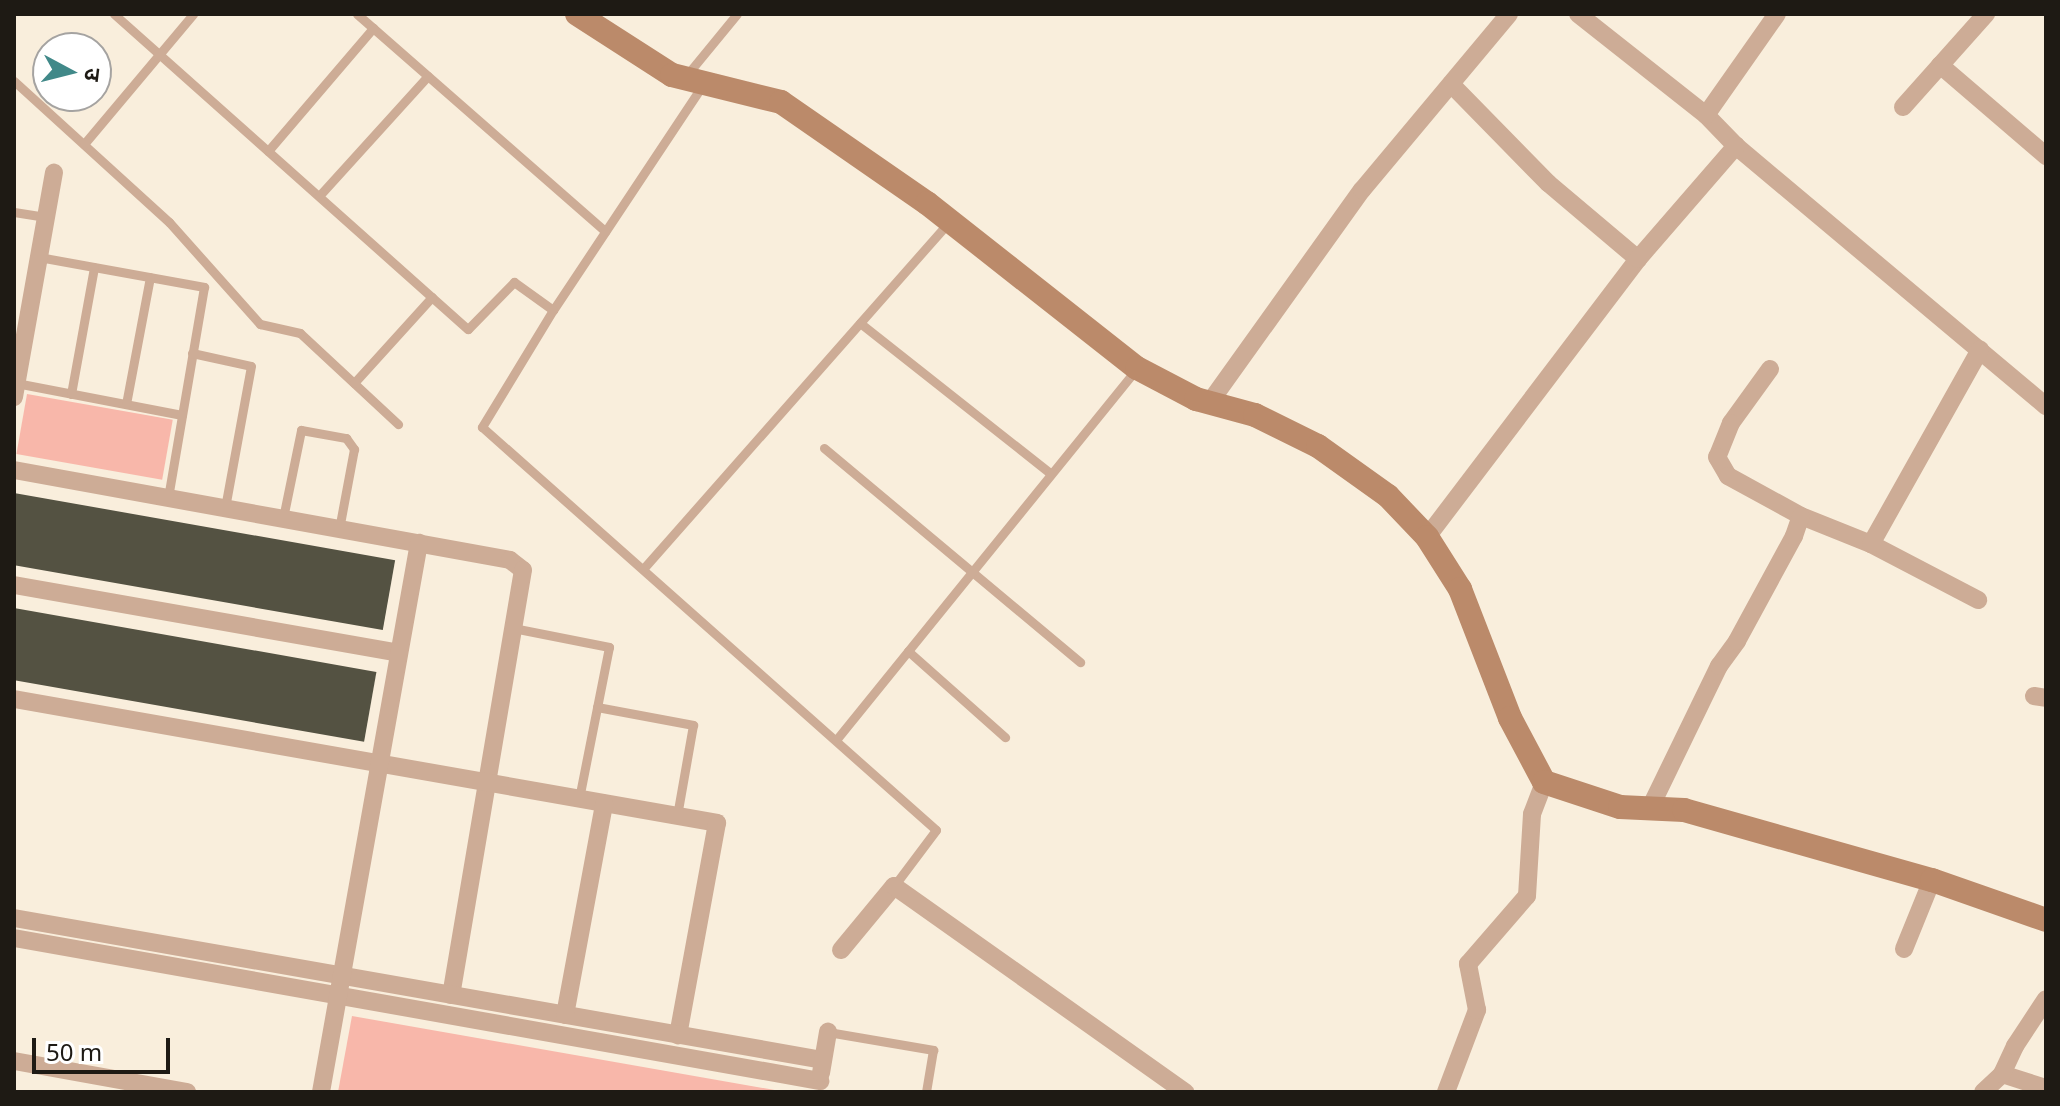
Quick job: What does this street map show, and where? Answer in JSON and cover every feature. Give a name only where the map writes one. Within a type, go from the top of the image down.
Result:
[{"type":"street","points":[[577,14],[672,75],[781,102],[950,221],[1137,368],[1210,402],[1255,415],[1318,446],[1388,496],[1427,537],[1460,589],[1510,718],[1544,782],[1620,807],[1684,810],[1932,880],[2046,920]]},
{"type":"street","points":[[1210,402],[1362,190],[1509,14]]},
{"type":"street","points":[[1578,14],[1706,115],[1736,146],[2046,406]]},
{"type":"street","points":[[1706,115],[1777,14]]},
{"type":"street","points":[[1903,107],[1986,14]]},
{"type":"street","points":[[1940,65],[2046,156]]},
{"type":"street","points":[[1451,84],[1548,183],[1638,259]]},
{"type":"street","points":[[1427,537],[1638,259],[1736,146]]},
{"type":"street","points":[[15,390],[54,173]]},
{"type":"street","points":[[1871,544],[1980,350]]},
{"type":"street","points":[[1770,369],[1731,423],[1717,457],[1728,476],[1801,516],[1871,544],[1978,600]]},
{"type":"street","points":[[14,470],[510,560],[523,570],[451,995]]},
{"type":"street","points":[[1650,808],[1719,666],[1737,641],[1787,549],[1801,516]]},
{"type":"street","points":[[321,1092],[419,543]]},
{"type":"street","points":[[14,585],[399,653]]},
{"type":"street","points":[[14,699],[717,823],[678,1035]]},
{"type":"street","points":[[1446,1092],[1477,1010],[1468,964],[1527,896],[1532,814],[1544,782]]},
{"type":"street","points":[[565,1015],[604,804]]},
{"type":"street","points":[[1904,949],[1932,880]]},
{"type":"street","points":[[841,950],[894,886],[1185,1092]]},
{"type":"street","points":[[14,918],[823,1060]]},
{"type":"street","points":[[14,938],[338,995],[819,1086],[828,1032]]},
{"type":"street","points":[[1983,1092],[2002,1074],[2015,1046],[2046,999]]},
{"type":"street","points":[[14,1061],[187,1092]]},
{"type":"street","points":[[2002,1074],[2046,1088]]},
{"type":"lane","points":[[114,14],[468,329],[514,282],[553,310]]},
{"type":"lane","points":[[84,144],[193,14]]},
{"type":"lane","points":[[357,14],[605,231]]},
{"type":"lane","points":[[737,14],[482,427],[936,830],[894,886]]},
{"type":"lane","points":[[268,151],[373,28]]},
{"type":"lane","points":[[319,196],[428,76]]},
{"type":"lane","points":[[14,81],[169,222],[260,324],[300,333],[398,424]]},
{"type":"lane","points":[[14,212],[46,217]]},
{"type":"lane","points":[[643,569],[950,221]]},
{"type":"lane","points":[[39,257],[204,287],[168,498]]},
{"type":"lane","points":[[71,394],[94,267]]},
{"type":"lane","points":[[126,404],[150,277]]},
{"type":"lane","points":[[354,383],[432,297]]},
{"type":"lane","points":[[860,323],[1051,474]]},
{"type":"lane","points":[[192,353],[251,366],[225,508]]},
{"type":"lane","points":[[836,740],[1137,368]]},
{"type":"lane","points":[[15,390],[71,394],[182,415]]},
{"type":"lane","points":[[283,518],[301,430],[346,438],[354,449],[339,529]]},
{"type":"lane","points":[[824,448],[1080,662]]},
{"type":"lane","points":[[513,628],[609,647],[579,799]]},
{"type":"lane","points":[[908,651],[1005,737]]},
{"type":"lane","points":[[597,707],[693,725],[677,816]]},
{"type":"lane","points":[[828,1032],[933,1050],[926,1092]]},
{"type":"shaded area","points":[[27,394],[173,420],[162,480],[16,454]]},
{"type":"shaded area","points":[[352,1016],[786,1092],[338,1092]]},
{"type":"building","points":[[14,493],[395,560],[383,630],[14,565]]},
{"type":"building","points":[[14,608],[376,672],[364,742],[14,680]]}]
